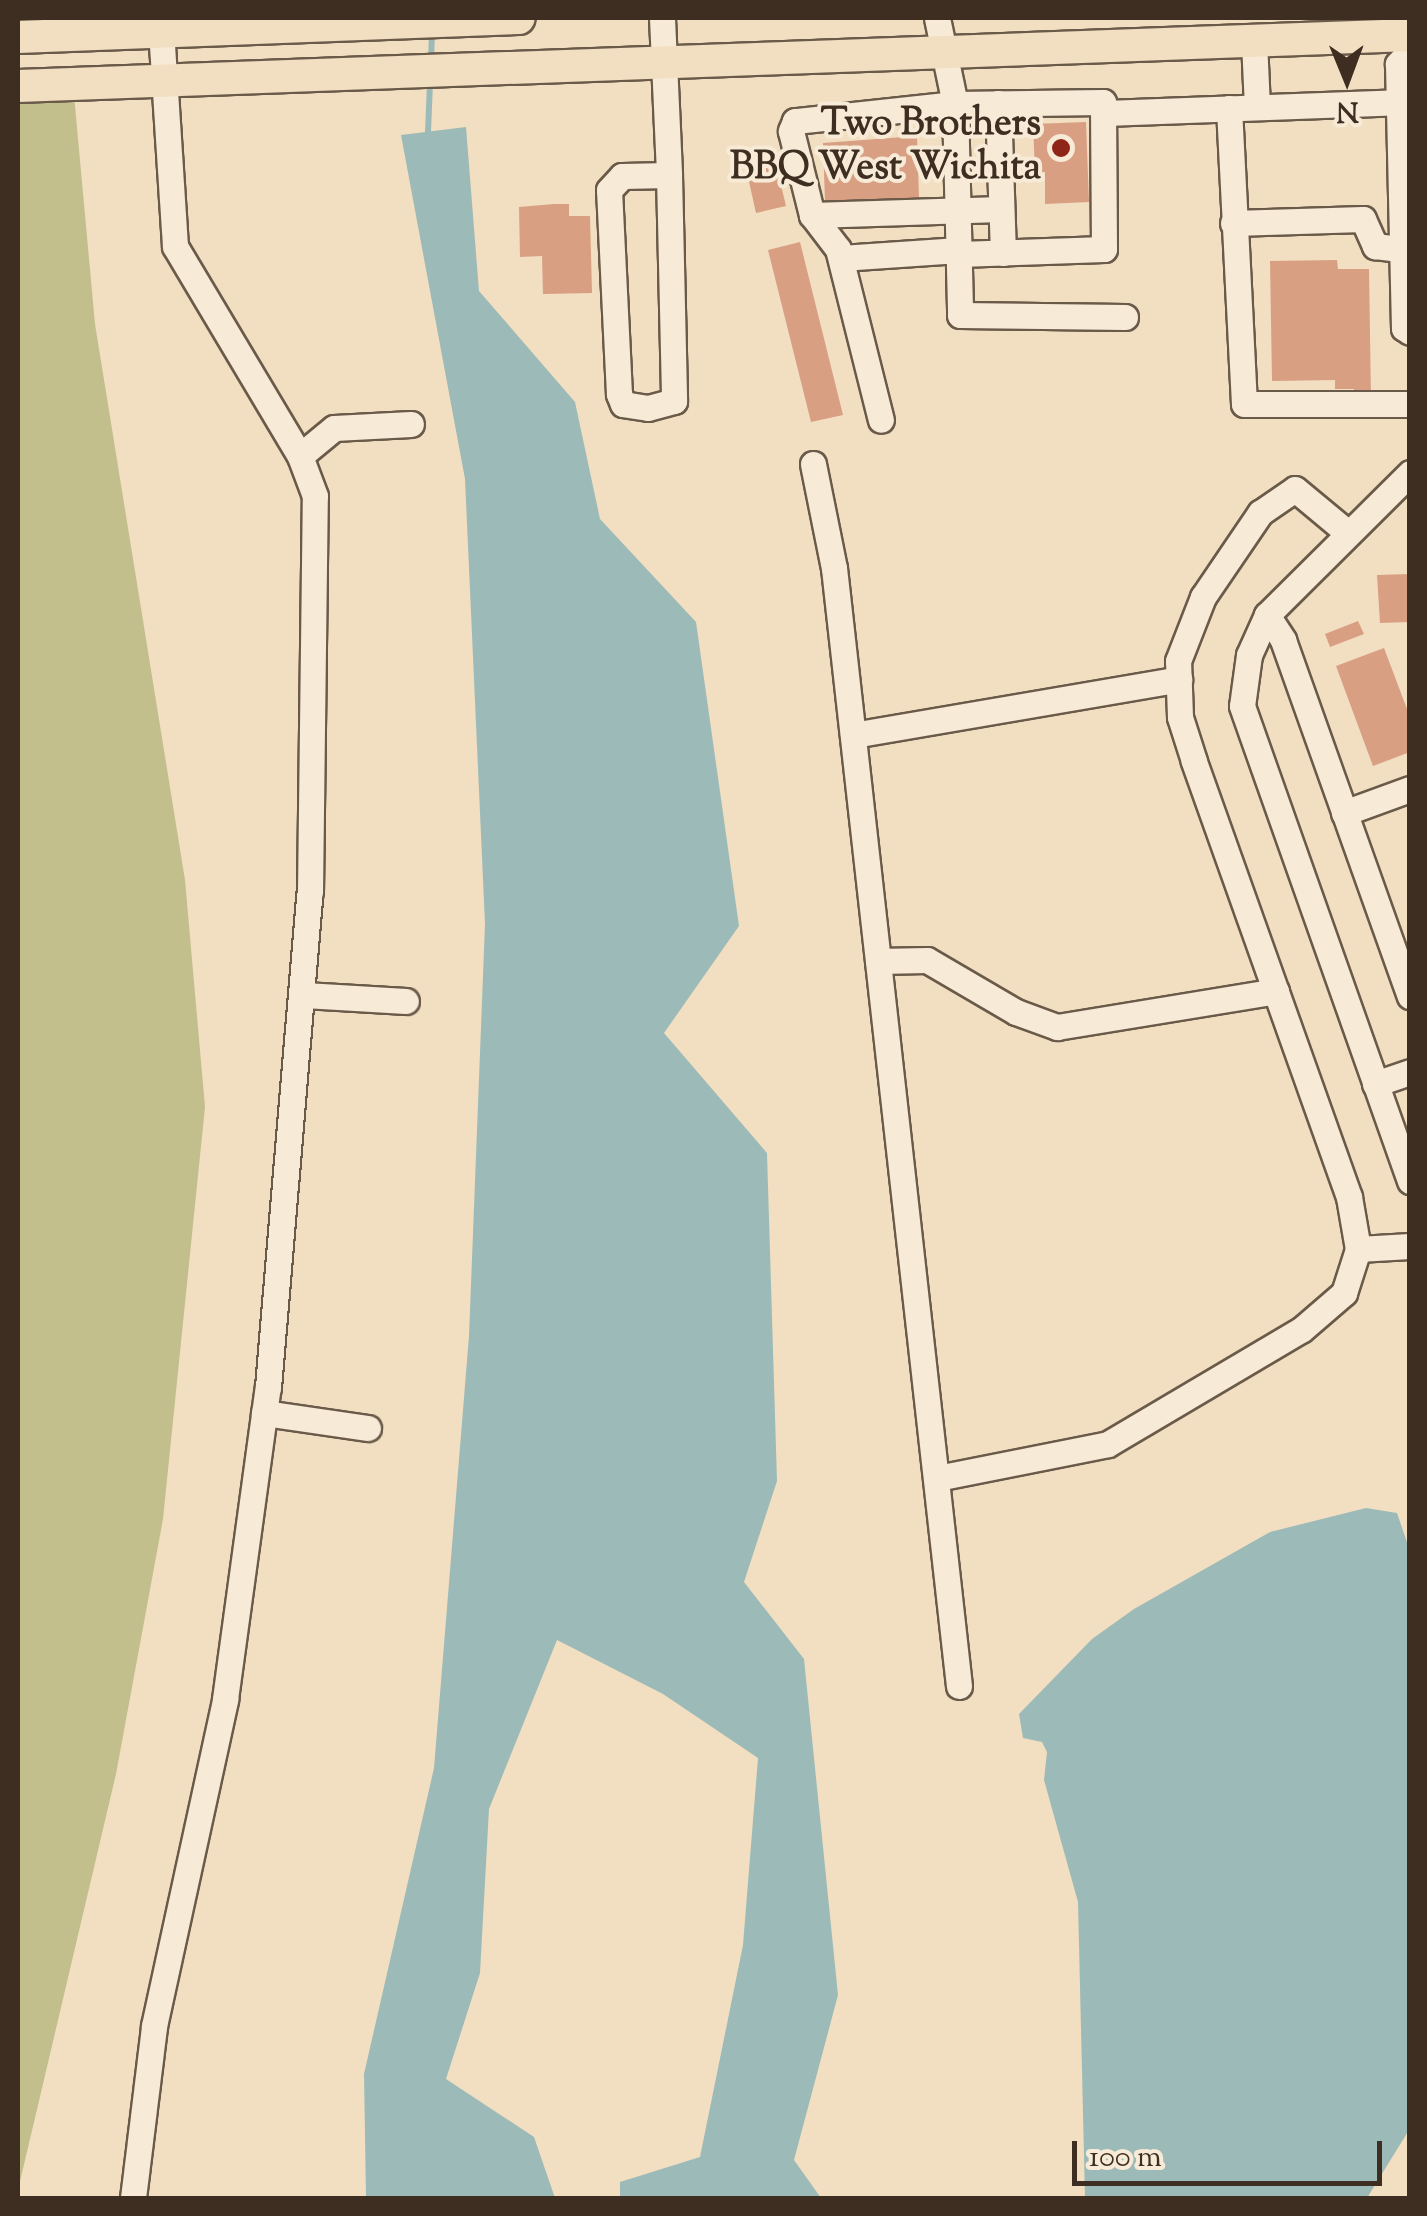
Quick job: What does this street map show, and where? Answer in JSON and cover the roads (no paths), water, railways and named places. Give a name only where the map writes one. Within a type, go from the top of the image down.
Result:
[{"type":"main road","points":[[18,36],[506,18]]},
{"type":"main road","points":[[18,86],[1410,35]]},
{"type":"street","points":[[662,18],[669,176],[674,401],[648,408],[623,404],[620,394],[609,190],[622,176],[669,176]]},
{"type":"street","points":[[937,18],[956,104],[962,319],[1125,317]]},
{"type":"street","points":[[133,2198],[154,2026],[225,1699],[264,1412],[304,996],[315,496],[300,456],[175,246],[161,30]]},
{"type":"street","points":[[1254,41],[1257,107]]},
{"type":"street","points":[[1410,52],[1398,64],[1406,250],[1404,328],[1410,332]]},
{"type":"street","points":[[840,258],[1104,249],[1104,113],[1098,100],[956,104],[796,121],[791,131],[812,215],[840,258],[881,420]]},
{"type":"street","points":[[1104,113],[1398,102]]},
{"type":"street","points":[[998,103],[1003,253]]},
{"type":"street","points":[[1228,108],[1244,404],[1410,404]]},
{"type":"street","points":[[812,215],[1002,209]]},
{"type":"street","points":[[1233,223],[1363,219],[1375,246],[1406,250]]},
{"type":"street","points":[[300,456],[334,428],[410,424]]},
{"type":"street","points":[[812,464],[834,568],[959,1686]]},
{"type":"street","points":[[1410,473],[1266,615],[1242,680],[1245,726],[1410,1181]]},
{"type":"street","points":[[937,1478],[1108,1444],[1301,1330],[1344,1293],[1358,1249],[1349,1196],[1185,732],[1178,661],[1203,597],[1260,513],[1295,489],[1348,534]]},
{"type":"street","points":[[1266,615],[1283,640],[1410,996]]},
{"type":"street","points":[[853,735],[1179,678]]},
{"type":"street","points":[[1344,813],[1410,789]]},
{"type":"street","points":[[878,961],[927,960],[1016,1012],[1057,1027],[1276,991]]},
{"type":"street","points":[[304,996],[406,1000]]},
{"type":"street","points":[[1375,1084],[1410,1072]]},
{"type":"street","points":[[1358,1249],[1410,1246]]},
{"type":"street","points":[[264,1412],[368,1428]]},
{"type":"water","points":[[466,127],[479,291],[575,402],[600,519],[696,622],[739,926],[664,1033],[767,1153],[777,1481],[744,1582],[804,1659],[838,1995],[794,2160],[821,2198],[620,2198],[620,2182],[700,2157],[743,1945],[758,1758],[663,1694],[557,1640],[489,1809],[480,1973],[446,2079],[534,2137],[555,2198],[366,2198],[364,2074],[434,1768],[469,1336],[485,924],[465,479],[401,135]]},
{"type":"water","points":[[1366,1508],[1397,1513],[1409,1548],[1409,2130],[1367,2198],[1085,2198],[1078,1902],[1044,1780],[1047,1752],[1042,1742],[1023,1738],[1019,1714],[1092,1639],[1134,1609],[1270,1532]]},
{"type":"waterway","points":[[431,61],[432,33]]},
{"type":"waterway","points":[[428,132],[430,83]]},
{"type":"place","name":"Two Brothers BBQ West Wichita","points":[[1061,148]]}]
